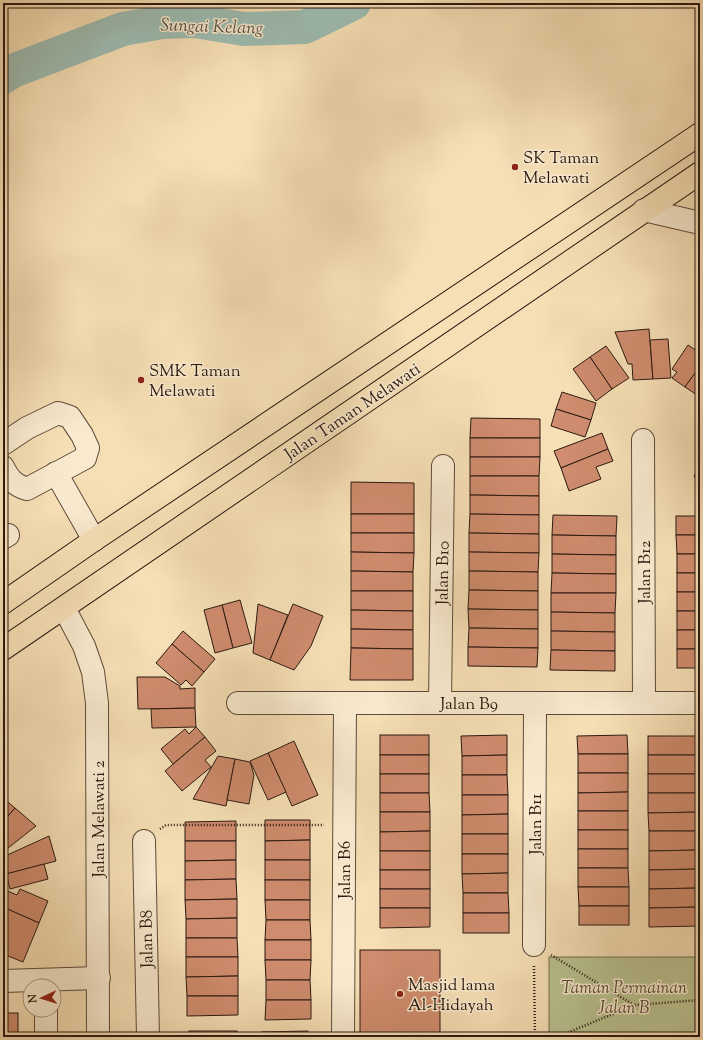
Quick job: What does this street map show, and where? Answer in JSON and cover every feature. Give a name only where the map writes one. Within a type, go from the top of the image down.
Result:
[{"type":"main road","points":[[3,603],[94,540],[700,134]]},
{"type":"main road","name":"Jalan Taman Melawati","points":[[3,649],[700,173]]},
{"type":"street","points":[[644,210],[700,223]]},
{"type":"street","points":[[3,444],[28,428],[58,413],[70,417],[82,435],[88,448],[85,458],[27,489],[16,485],[8,477],[3,467]]},
{"type":"street","name":"Jalan B12","points":[[643,440],[644,703]]},
{"type":"street","name":"Jalan B10","points":[[440,703],[443,466]]},
{"type":"street","points":[[56,473],[94,540]]},
{"type":"street","name":"Jalan Melawati 2","points":[[64,608],[84,646],[93,672],[97,703],[98,1037]]},
{"type":"street","name":"Jalan B9","points":[[238,703],[700,704]]},
{"type":"street","name":"Jalan B6","points":[[344,1037],[345,703]]},
{"type":"street","name":"Jalan B11","points":[[534,945],[535,703]]},
{"type":"street","name":"Jalan B8","points":[[144,841],[148,1037]]},
{"type":"street","points":[[62,981],[99,978]]},
{"type":"street","points":[[3,981],[22,982]]},
{"type":"street","points":[[46,1018],[46,1037]]},
{"type":"path","points":[[144,841],[166,825],[344,825]]},
{"type":"path","points":[[534,945],[635,1005]]},
{"type":"path","points":[[534,945],[535,1037]]},
{"type":"path","points":[[557,1037],[635,1005],[700,1000]]},
{"type":"green space","name":"Taman Permainan Jalan B","points":[[549,957],[700,957],[700,1037],[549,1037]]},
{"type":"building","points":[[649,329],[653,379],[633,380],[632,364],[628,364],[615,332]]},
{"type":"building","points":[[668,339],[671,378],[653,379],[650,340]]},
{"type":"building","points":[[688,345],[700,353],[700,366],[685,387],[672,378],[677,372],[672,369]]},
{"type":"building","points":[[606,346],[629,378],[612,389],[590,357]]},
{"type":"building","points":[[590,357],[612,389],[596,401],[573,369]]},
{"type":"building","points":[[700,366],[700,397],[685,387]]},
{"type":"building","points":[[562,392],[596,403],[591,420],[556,409]]},
{"type":"building","points":[[556,409],[591,420],[585,437],[551,426]]},
{"type":"building","points":[[471,418],[540,419],[540,438],[470,438]]},
{"type":"building","points":[[602,433],[608,449],[561,468],[554,451]]},
{"type":"building","points":[[470,438],[540,438],[540,457],[470,457]]},
{"type":"building","points":[[608,449],[613,461],[596,467],[601,479],[569,491],[561,468]]},
{"type":"building","points":[[470,457],[540,457],[539,476],[470,476]]},
{"type":"building","points":[[700,462],[700,479],[694,477]]},
{"type":"building","points":[[470,476],[539,476],[539,496],[470,495]]},
{"type":"building","points":[[351,482],[414,483],[414,514],[351,514]]},
{"type":"building","points":[[470,495],[539,496],[539,515],[470,514]]},
{"type":"building","points":[[351,514],[414,514],[414,533],[351,533]]},
{"type":"building","points":[[470,514],[539,515],[539,534],[469,533]]},
{"type":"building","points":[[553,515],[617,516],[616,536],[552,535]]},
{"type":"building","points":[[676,516],[700,516],[700,535],[676,535]]},
{"type":"building","points":[[351,533],[414,533],[414,553],[351,552]]},
{"type":"building","points":[[469,533],[539,534],[539,553],[469,552]]},
{"type":"building","points":[[552,535],[616,536],[616,555],[552,554]]},
{"type":"building","points":[[676,535],[700,535],[700,554],[677,554]]},
{"type":"building","points":[[351,552],[414,553],[413,572],[351,571]]},
{"type":"building","points":[[469,552],[539,553],[538,572],[469,571]]},
{"type":"building","points":[[552,554],[616,555],[616,574],[552,573]]},
{"type":"building","points":[[677,554],[700,554],[700,573],[677,573]]},
{"type":"building","points":[[351,571],[413,572],[413,591],[351,591]]},
{"type":"building","points":[[469,571],[538,572],[538,591],[469,590]]},
{"type":"building","points":[[552,573],[616,574],[616,593],[551,593]]},
{"type":"building","points":[[677,573],[700,573],[700,592],[677,592]]},
{"type":"building","points":[[469,590],[538,591],[538,610],[468,609]]},
{"type":"building","points":[[351,591],[413,591],[413,611],[351,610]]},
{"type":"building","points":[[677,592],[700,592],[700,611],[677,611]]},
{"type":"building","points":[[551,593],[616,593],[615,613],[551,612]]},
{"type":"building","points":[[240,600],[252,643],[233,648],[222,605]]},
{"type":"building","points":[[258,604],[288,615],[270,660],[253,653]]},
{"type":"building","points":[[293,604],[323,616],[311,646],[294,670],[270,660]]},
{"type":"building","points":[[222,605],[233,648],[215,653],[204,610]]},
{"type":"building","points":[[468,609],[538,610],[538,629],[469,628]]},
{"type":"building","points":[[351,610],[413,611],[413,630],[351,629]]},
{"type":"building","points":[[677,611],[700,611],[700,630],[677,630]]},
{"type":"building","points":[[551,612],[615,613],[615,632],[551,631]]},
{"type":"building","points":[[469,628],[538,629],[538,648],[468,647]]},
{"type":"building","points":[[351,629],[413,630],[413,649],[351,648]]},
{"type":"building","points":[[677,630],[700,630],[700,649],[677,649]]},
{"type":"building","points":[[183,631],[215,659],[204,672],[172,644]]},
{"type":"building","points":[[551,631],[615,632],[615,651],[551,650]]},
{"type":"building","points":[[172,644],[204,672],[192,686],[186,680],[181,685],[156,663]]},
{"type":"building","points":[[468,647],[538,648],[537,667],[468,666]]},
{"type":"building","points":[[351,648],[413,649],[413,680],[350,680]]},
{"type":"building","points":[[677,649],[700,649],[700,668],[677,668]]},
{"type":"building","points":[[551,650],[615,651],[615,671],[550,670]]},
{"type":"building","points":[[137,677],[165,677],[180,686],[180,689],[195,688],[195,708],[138,709]]},
{"type":"building","points":[[195,708],[196,727],[152,728],[151,709]]},
{"type":"building","points":[[196,727],[205,737],[173,764],[161,749],[185,729],[189,734]]},
{"type":"building","points":[[380,735],[429,735],[429,755],[380,755]]},
{"type":"building","points":[[507,735],[507,755],[462,756],[461,736]]},
{"type":"building","points":[[627,735],[628,754],[578,754],[577,736]]},
{"type":"building","points":[[648,736],[700,736],[700,755],[648,755]]},
{"type":"building","points":[[205,737],[216,751],[205,760],[211,767],[182,791],[165,771]]},
{"type":"building","points":[[294,741],[318,795],[292,806],[268,753]]},
{"type":"building","points":[[268,753],[286,792],[268,800],[250,761]]},
{"type":"building","points":[[578,754],[628,754],[628,773],[578,773]]},
{"type":"building","points":[[380,755],[429,755],[429,774],[380,774]]},
{"type":"building","points":[[507,755],[507,775],[462,775],[462,756]]},
{"type":"building","points":[[648,755],[700,755],[700,774],[648,774]]},
{"type":"building","points":[[218,756],[235,759],[226,806],[193,799]]},
{"type":"building","points":[[235,759],[250,762],[254,775],[249,804],[227,800]]},
{"type":"building","points":[[578,773],[628,773],[628,792],[578,793]]},
{"type":"building","points":[[380,774],[429,774],[429,793],[380,793]]},
{"type":"building","points":[[648,774],[700,774],[700,793],[648,793]]},
{"type":"building","points":[[462,775],[507,775],[508,795],[462,795]]},
{"type":"building","points":[[628,792],[628,811],[578,811],[578,793]]},
{"type":"building","points":[[380,793],[429,793],[430,812],[380,812]]},
{"type":"building","points":[[648,793],[700,793],[700,812],[648,813]]},
{"type":"building","points":[[462,795],[508,795],[508,814],[462,815]]},
{"type":"building","points":[[3,798],[15,808],[3,822]]},
{"type":"building","points":[[15,808],[36,826],[3,852],[3,822]]},
{"type":"building","points":[[578,811],[628,811],[628,830],[578,830]]},
{"type":"building","points":[[380,812],[430,812],[430,831],[380,832]]},
{"type":"building","points":[[700,812],[700,831],[649,831],[648,813]]},
{"type":"building","points":[[508,814],[508,834],[462,834],[462,815]]},
{"type":"building","points":[[265,820],[310,820],[310,840],[265,841]]},
{"type":"building","points":[[236,821],[236,841],[185,841],[185,822]]},
{"type":"building","points":[[578,830],[628,830],[628,849],[578,849]]},
{"type":"building","points":[[430,831],[430,851],[380,851],[380,832]]},
{"type":"building","points":[[649,831],[700,831],[700,850],[649,851]]},
{"type":"building","points":[[462,834],[508,834],[508,854],[462,854]]},
{"type":"building","points":[[49,836],[56,861],[3,875],[3,857]]},
{"type":"building","points":[[310,840],[310,860],[265,860],[265,841]]},
{"type":"building","points":[[185,841],[236,841],[236,860],[185,861]]},
{"type":"building","points":[[578,849],[628,849],[628,868],[578,868]]},
{"type":"building","points":[[700,850],[700,869],[649,870],[649,851]]},
{"type":"building","points":[[380,851],[430,851],[430,870],[380,870]]},
{"type":"building","points":[[462,854],[508,854],[508,873],[462,874]]},
{"type":"building","points":[[236,860],[236,879],[185,880],[185,861]]},
{"type":"building","points":[[265,860],[310,860],[310,880],[265,880]]},
{"type":"building","points":[[44,864],[48,879],[10,889],[6,874]]},
{"type":"building","points":[[578,868],[628,868],[629,887],[578,887]]},
{"type":"building","points":[[700,869],[700,888],[649,889],[649,870]]},
{"type":"building","points":[[380,870],[430,870],[430,889],[380,889]]},
{"type":"building","points":[[508,873],[508,893],[463,893],[462,874]]},
{"type":"building","points":[[236,879],[237,899],[185,900],[185,880]]},
{"type":"building","points":[[265,880],[310,880],[310,900],[265,900]]},
{"type":"building","points":[[578,887],[629,887],[629,906],[579,906]]},
{"type":"building","points":[[700,888],[700,907],[649,908],[649,889]]},
{"type":"building","points":[[3,889],[17,895],[20,889],[48,901],[39,923],[3,907]]},
{"type":"building","points":[[380,889],[430,889],[430,908],[380,908]]},
{"type":"building","points":[[463,893],[508,893],[509,913],[463,913]]},
{"type":"building","points":[[237,899],[237,918],[186,919],[185,900]]},
{"type":"building","points":[[265,900],[310,900],[310,920],[266,920]]},
{"type":"building","points":[[579,906],[629,906],[629,925],[579,925]]},
{"type":"building","points":[[3,907],[39,923],[23,962],[3,954]]},
{"type":"building","points":[[700,907],[700,926],[649,927],[649,908]]},
{"type":"building","points":[[380,908],[430,908],[430,927],[380,928]]},
{"type":"building","points":[[463,913],[509,913],[509,933],[463,933]]},
{"type":"building","points":[[237,918],[237,938],[186,938],[186,919]]},
{"type":"building","points":[[266,920],[310,920],[311,940],[265,940]]},
{"type":"building","points":[[186,938],[237,938],[238,957],[186,957]]},
{"type":"building","points":[[265,940],[311,940],[311,960],[265,960]]},
{"type":"building","name":"Masjid lama Al-Hidayah","points":[[360,950],[440,950],[440,1037],[360,1037]]},
{"type":"building","points":[[186,957],[238,957],[238,976],[186,977]]},
{"type":"building","points":[[265,960],[311,960],[310,980],[266,980]]},
{"type":"building","points":[[238,976],[238,996],[187,996],[186,977]]},
{"type":"building","points":[[266,980],[310,980],[311,1000],[266,1000]]},
{"type":"building","points":[[187,996],[238,996],[238,1015],[187,1016]]},
{"type":"building","points":[[266,1000],[311,1000],[311,1019],[265,1020]]},
{"type":"building","points":[[3,1013],[18,1013],[18,1033],[3,1033]]},
{"type":"building","points":[[189,1031],[237,1031],[237,1037],[189,1037]]},
{"type":"building","points":[[308,1031],[308,1037],[261,1037],[261,1032]]},
{"type":"building","points":[[3,1033],[18,1033],[18,1037],[3,1037]]},
{"type":"waterway","name":"Sungai Kelang","points":[[3,77],[15,70],[123,29],[162,22],[195,21],[244,29],[305,27],[354,3]]},
{"type":"place","name":"SK Taman Melawati","points":[[515,167]]},
{"type":"place","name":"SMK Taman Melawati","points":[[141,380]]},
{"type":"place","name":"Masjid lama Al-Hidayah","points":[[400,994]]}]
